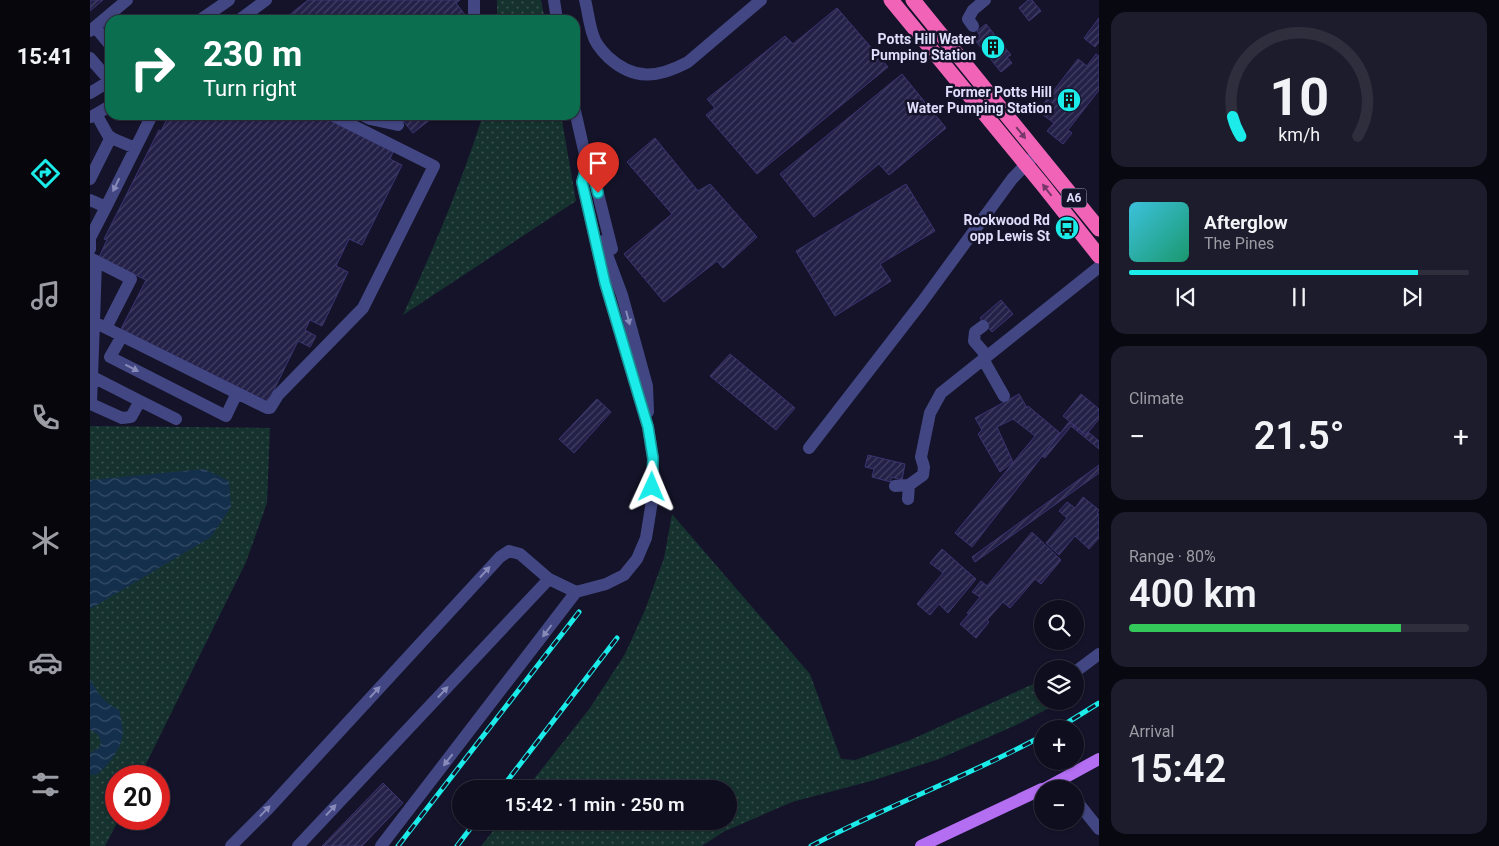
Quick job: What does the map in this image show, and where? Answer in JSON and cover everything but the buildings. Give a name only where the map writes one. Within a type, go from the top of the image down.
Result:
[{"type":"highway","name":"A6","points":[[891,0],[1099,256]]},
{"type":"highway","name":"A6","points":[[913,0],[1099,229]]},
{"type":"main road","points":[[1070,780],[1099,759]]},
{"type":"main road","points":[[921,846],[1034,793]]},
{"type":"street","points":[[109,15],[127,0]]},
{"type":"street","points":[[207,15],[228,0]]},
{"type":"street","points":[[246,15],[266,0]]},
{"type":"street","points":[[474,0],[474,15]]},
{"type":"street","points":[[554,0],[556,15]]},
{"type":"street","points":[[585,0],[593,36],[604,54],[622,68],[632,73],[645,75],[658,74],[675,69],[688,62],[761,0]]},
{"type":"street","points":[[973,26],[968,19],[973,10],[985,0]]},
{"type":"street","points":[[105,18],[92,29],[105,41]]},
{"type":"street","points":[[90,58],[105,75]]},
{"type":"street","points":[[90,93],[105,84]]},
{"type":"street","points":[[105,109],[93,116],[111,137],[135,148]]},
{"type":"street","points":[[90,249],[90,238],[149,120]]},
{"type":"street","points":[[94,322],[270,408],[278,395],[363,308],[434,166],[342,120]]},
{"type":"street","points":[[375,120],[398,125]]},
{"type":"street","points":[[577,120],[587,165],[594,178],[612,249],[614,272],[647,386],[648,427]]},
{"type":"street","points":[[90,179],[111,137]]},
{"type":"street","points":[[809,448],[922,302],[1025,164],[1038,153]]},
{"type":"street","points":[[381,846],[576,592],[606,584],[624,575],[637,559],[646,538],[652,501],[653,458],[648,427],[602,274],[582,182],[587,165]]},
{"type":"street","points":[[90,200],[106,207]]},
{"type":"street","points":[[106,328],[131,279],[93,260],[94,322],[91,404],[122,418],[131,417],[140,401]]},
{"type":"street","points":[[895,486],[909,485],[922,475],[924,467],[921,457],[930,413],[941,393],[1099,267]]},
{"type":"street","points":[[983,326],[974,332],[974,341],[985,357],[1004,396]]},
{"type":"street","points":[[122,336],[110,357],[226,416],[237,393]]},
{"type":"street","points":[[91,376],[176,419]]},
{"type":"street","points":[[908,499],[909,485]]},
{"type":"street","points":[[231,846],[275,801],[500,557],[509,550],[520,554],[549,579],[576,592]]},
{"type":"street","points":[[298,846],[549,579]]},
{"type":"street","points":[[1084,665],[1099,654]]},
{"type":"street","points":[[1084,810],[1099,829]]},
{"type":"green space","points":[[497,0],[541,0],[544,15],[497,15]]},
{"type":"green space","points":[[481,120],[562,120],[576,201],[403,315],[446,216]]},
{"type":"green space","points":[[90,426],[270,428],[267,503],[246,562],[145,765],[105,765],[105,830],[113,830],[105,846],[90,846]]},
{"type":"green space","points":[[672,514],[810,674],[841,759],[855,760],[908,741],[1034,684],[1034,710],[1045,710],[939,759],[871,781],[792,802],[737,826],[737,780],[533,780],[590,708],[625,654],[645,610],[664,558]]},
{"type":"green space","points":[[494,830],[728,830],[702,846],[481,846]]},
{"type":"water","points":[[204,469],[229,481],[231,507],[211,537],[90,609],[90,480]]},
{"type":"water","points":[[90,679],[102,697],[119,710],[123,736],[115,754],[96,775],[90,774],[90,753],[99,748],[101,742],[98,734],[90,730]]},
{"type":"railway","points":[[398,846],[579,612]]},
{"type":"railway","points":[[508,780],[617,638]]},
{"type":"railway","points":[[1072,720],[1099,703]]},
{"type":"railway","points":[[811,846],[839,831],[985,765],[1034,740]]},
{"type":"railway","points":[[457,846],[469,830]]},
{"type":"place","name":"Potts Hill Water Pumping Station","points":[[993,47]]},
{"type":"place","name":"Former Potts Hill Water Pumping Station","points":[[1069,100]]},
{"type":"place","name":"Rookwood Rd opp Lewis St","points":[[1067,228]]},
{"type":"route","points":[[598,193],[594,178],[587,165],[582,182],[605,283],[648,427],[653,458],[652,487]]}]
